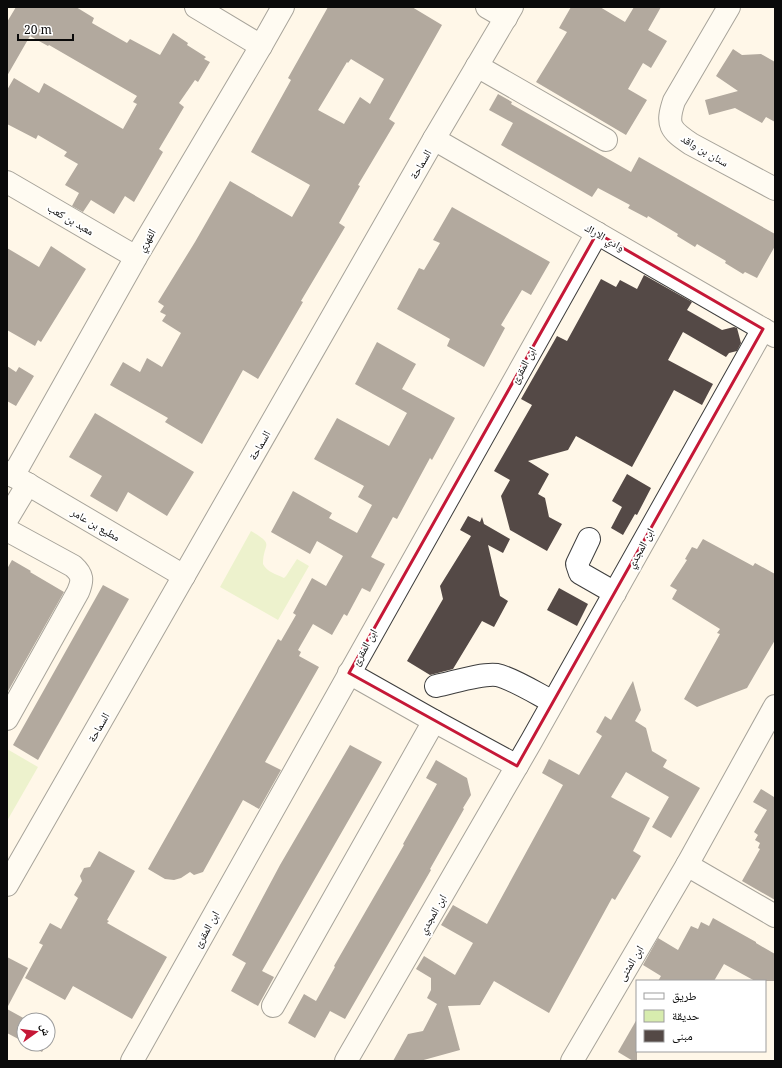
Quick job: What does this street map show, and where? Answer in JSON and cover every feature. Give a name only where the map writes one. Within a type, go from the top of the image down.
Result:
[{"type":"street","points":[[196,7],[261,46]]},
{"type":"street","name":"الفهري","points":[[7,519],[16,477],[136,257],[283,7]]},
{"type":"street","points":[[487,7],[509,12]]},
{"type":"street","name":"سنان بن واقد","points":[[729,7],[674,101],[670,117],[672,128],[678,136],[691,144],[775,189]]},
{"type":"street","name":"السماحة","points":[[7,885],[434,139],[509,12]]},
{"type":"street","points":[[477,66],[606,140]]},
{"type":"street","name":"وادي الاراك","points":[[434,139],[769,333]]},
{"type":"street","name":"معبد بن كعب","points":[[7,182],[136,257]]},
{"type":"street","name":"ابن المقرئ","points":[[132,1061],[597,233]]},
{"type":"street","name":"ابن المجدي","points":[[346,1061],[554,702],[615,593],[769,333]]},
{"type":"street","name":"مطيع بن عامر","points":[[16,477],[184,576]]},
{"type":"street","points":[[7,530],[73,566],[79,571],[82,582],[78,592],[7,719]]},
{"type":"street","points":[[589,539],[577,564],[580,574],[615,593]]},
{"type":"street","points":[[349,673],[517,766]]},
{"type":"street","points":[[436,686],[486,675],[497,675],[554,702]]},
{"type":"street","name":"ابن المثنى","points":[[572,1061],[687,866],[775,706]]},
{"type":"street","points":[[273,1006],[434,721]]},
{"type":"street","points":[[687,866],[775,916]]},
{"type":"highlighted area","points":[[597,233],[763,329],[517,766],[349,673]]},
{"type":"green space","points":[[251,531],[266,542],[263,564],[269,571],[284,578],[297,559],[309,566],[278,620],[220,587]]},
{"type":"green space","points":[[7,749],[38,767],[7,821]]},
{"type":"building","points":[[16,7],[76,7],[94,18],[92,23],[127,43],[130,39],[160,55],[173,33],[188,43],[187,45],[206,57],[204,59],[210,62],[198,82],[195,80],[179,103],[184,107],[159,149],[163,152],[134,202],[125,196],[114,214],[91,200],[83,212],[72,206],[79,193],[65,185],[78,164],[64,156],[67,152],[38,135],[36,139],[7,124],[7,90],[14,78],[39,93],[44,83],[123,129],[137,104],[133,102],[137,96],[49,45],[48,46],[30,36],[7,76],[7,22]]},
{"type":"building","points":[[328,7],[412,7],[442,25],[389,119],[395,123],[358,185],[360,186],[339,223],[345,227],[301,301],[303,302],[258,379],[243,370],[202,444],[165,422],[168,418],[110,385],[123,362],[140,372],[147,358],[162,367],[181,333],[162,321],[166,315],[160,312],[164,306],[158,302],[230,181],[292,217],[310,185],[251,152],[291,80],[288,78]],"holes":[[[351,59],[384,79],[370,104],[360,97],[344,124],[318,110],[347,62],[348,63]]]},
{"type":"building","points":[[571,7],[600,7],[625,22],[634,7],[661,7],[648,30],[667,41],[651,68],[643,63],[628,89],[647,100],[626,135],[536,82],[567,32],[559,28]]},
{"type":"building","points":[[733,49],[742,55],[761,54],[775,62],[775,122],[766,117],[762,123],[735,108],[709,115],[705,100],[738,91],[716,76]]},
{"type":"building","points":[[498,94],[512,102],[511,104],[631,172],[639,157],[775,234],[775,246],[757,278],[745,272],[743,274],[725,263],[726,261],[697,244],[695,247],[677,236],[678,234],[648,216],[647,218],[628,208],[630,205],[598,188],[592,197],[501,145],[513,123],[489,110]]},
{"type":"building","points":[[452,207],[550,262],[531,295],[522,290],[501,325],[505,328],[484,367],[447,346],[450,339],[397,309],[419,268],[424,270],[440,243],[433,240]]},
{"type":"building","points":[[51,246],[86,269],[41,342],[38,340],[35,346],[7,330],[7,248],[39,267]]},
{"type":"building","points":[[644,275],[692,302],[687,310],[722,330],[734,327],[737,328],[741,343],[737,351],[729,353],[726,357],[683,332],[668,360],[713,384],[702,405],[674,390],[632,467],[576,436],[568,450],[528,461],[549,474],[538,494],[545,498],[549,517],[562,524],[547,551],[510,530],[501,496],[510,480],[494,471],[532,405],[521,399],[557,336],[567,341],[601,279],[616,287],[620,280],[637,289]]},
{"type":"building","points":[[377,342],[416,364],[402,389],[455,418],[432,460],[430,458],[397,519],[393,517],[371,557],[385,564],[370,592],[362,588],[347,616],[344,614],[332,635],[313,624],[298,650],[301,652],[299,656],[319,667],[265,762],[281,770],[259,809],[243,800],[203,872],[194,875],[190,872],[181,878],[174,880],[165,879],[148,869],[278,639],[281,641],[296,615],[293,613],[312,578],[326,586],[343,556],[317,541],[310,554],[271,532],[293,491],[332,513],[329,518],[357,533],[372,505],[358,497],[364,486],[314,459],[337,418],[389,446],[407,413],[355,384]]},
{"type":"building","points":[[7,366],[16,372],[19,367],[34,376],[16,406],[7,401]]},
{"type":"building","points":[[95,413],[194,472],[167,516],[128,492],[117,512],[90,496],[102,476],[69,457]]},
{"type":"building","points":[[627,474],[651,488],[637,515],[635,514],[623,535],[611,528],[622,507],[612,501]]},
{"type":"building","points":[[468,516],[480,522],[482,517],[484,524],[510,539],[503,553],[488,545],[500,596],[508,601],[494,627],[482,621],[453,669],[430,675],[407,661],[443,599],[440,586],[471,536],[460,530]]},
{"type":"building","points":[[703,539],[753,566],[755,563],[775,574],[775,640],[747,688],[697,707],[684,699],[720,634],[717,633],[720,629],[672,599],[677,590],[670,586],[687,560],[685,559],[692,547],[697,549]]},
{"type":"building","points":[[12,560],[64,592],[7,693],[7,569]]},
{"type":"building","points":[[103,585],[129,599],[38,760],[13,745]]},
{"type":"building","points":[[559,588],[588,604],[577,626],[547,610]]},
{"type":"building","points":[[633,681],[641,710],[635,721],[646,728],[652,751],[667,760],[663,767],[700,788],[671,838],[652,827],[669,797],[626,772],[611,797],[650,818],[633,851],[641,856],[615,900],[612,898],[549,1013],[494,981],[480,1005],[448,1006],[460,1050],[420,1061],[393,1061],[408,1034],[423,1031],[437,1004],[427,998],[431,990],[431,978],[416,969],[424,956],[455,975],[473,943],[441,925],[453,905],[487,924],[563,785],[542,773],[549,759],[579,775],[602,736],[596,732],[605,716],[611,720]]},
{"type":"building","points":[[350,745],[382,762],[262,971],[274,977],[258,1006],[231,991],[246,963],[232,955],[280,865]]},
{"type":"building","points":[[436,760],[467,778],[471,795],[430,869],[431,870],[345,1019],[330,1011],[315,1038],[288,1023],[304,994],[316,1001],[335,967],[334,966],[404,845],[403,844],[437,784],[426,778]]},
{"type":"building","points":[[761,789],[774,797],[775,796],[775,900],[742,881],[760,849],[758,848],[760,843],[755,840],[758,835],[754,832],[767,810],[753,802]]},
{"type":"building","points":[[99,851],[135,871],[107,920],[109,921],[107,923],[167,957],[132,1019],[73,986],[65,1000],[25,978],[43,945],[39,943],[50,923],[61,929],[78,898],[74,895],[82,881],[80,876],[84,868],[90,867]]},
{"type":"building","points":[[713,918],[775,954],[775,981],[753,980],[724,964],[715,980],[659,980],[661,976],[643,965],[658,938],[678,950],[691,926],[698,929],[701,922],[709,926]]},
{"type":"building","points":[[7,957],[28,968],[7,1008]]},
{"type":"building","points":[[7,1009],[16,1014],[16,1038],[7,1033]]},
{"type":"building","points":[[636,1021],[637,1061],[633,1061],[618,1052]]}]
